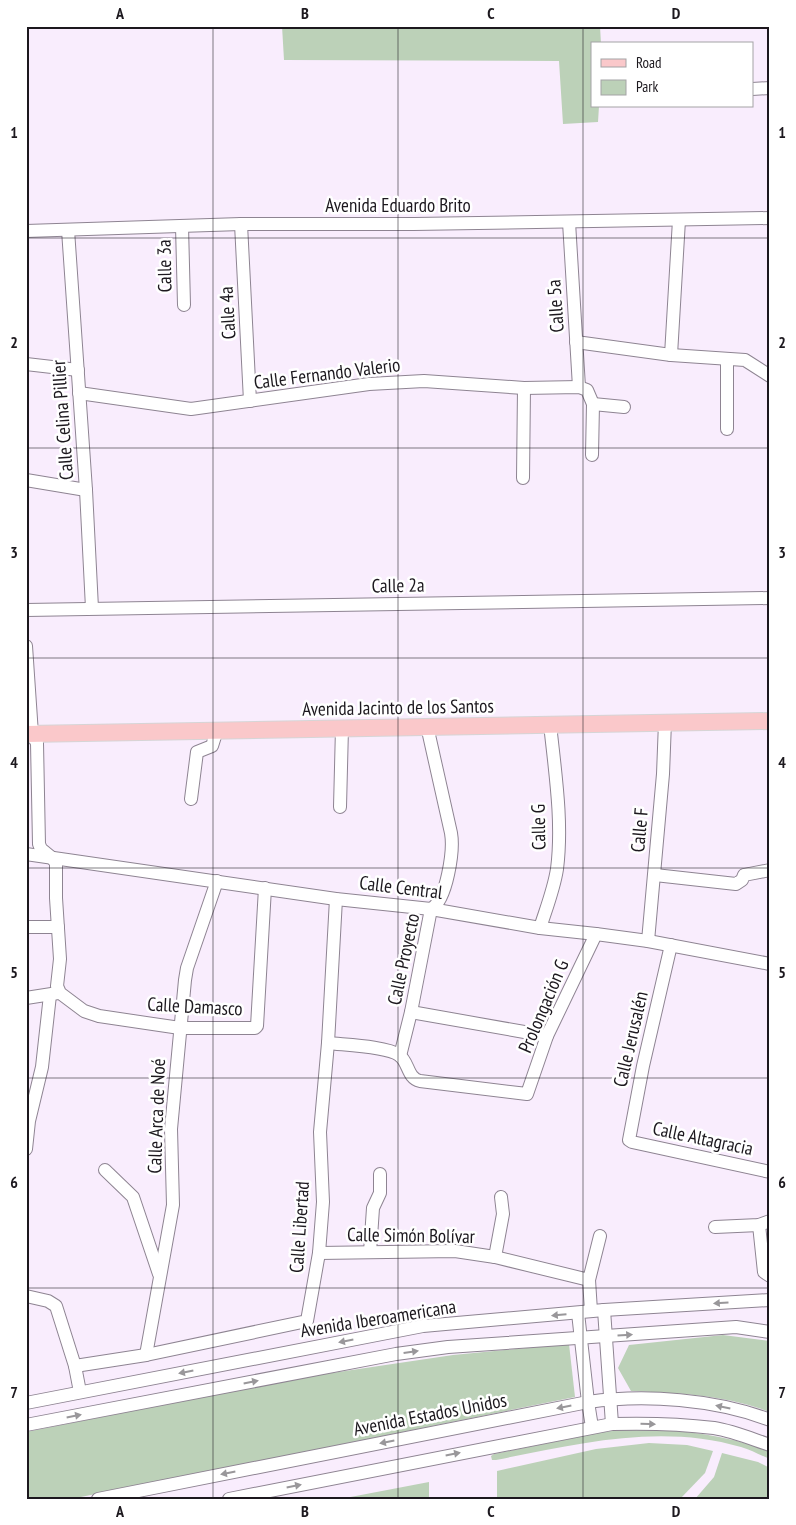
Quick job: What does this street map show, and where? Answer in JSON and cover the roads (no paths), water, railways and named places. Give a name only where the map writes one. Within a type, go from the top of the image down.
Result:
[{"type":"main road","name":"Avenida Jacinto de los Santos","points":[[29,734],[770,721]]},
{"type":"street","points":[[754,89],[770,88]]},
{"type":"street","name":"Avenida Eduardo Brito","points":[[26,230],[241,224],[414,224],[770,218]]},
{"type":"street","points":[[671,355],[680,220]]},
{"type":"street","name":"Calle 5a","points":[[569,222],[579,387]]},
{"type":"street","name":"Calle 4a","points":[[241,224],[250,401]]},
{"type":"street","name":"Calle 3a","points":[[182,226],[184,305]]},
{"type":"street","name":"Calle Celina Pillier","points":[[68,230],[92,608]]},
{"type":"street","points":[[576,342],[671,355],[744,360],[770,376]]},
{"type":"street","points":[[727,359],[727,428]]},
{"type":"street","points":[[26,364],[78,370]]},
{"type":"street","name":"Calle Fernando Valerio","points":[[79,393],[191,409],[369,384],[424,381],[524,388],[579,387]]},
{"type":"street","points":[[579,387],[587,390],[593,404],[592,455]]},
{"type":"street","points":[[523,478],[524,388]]},
{"type":"street","points":[[593,404],[624,407]]},
{"type":"street","points":[[26,480],[86,490]]},
{"type":"street","name":"Calle 2a","points":[[26,610],[770,598]]},
{"type":"street","points":[[26,646],[29,734],[37,743],[39,844],[41,849],[52,857],[56,863],[60,959],[42,1067],[29,1121],[26,1149]]},
{"type":"street","name":"Calle F","points":[[648,941],[663,774],[665,722]]},
{"type":"street","name":"Calle G","points":[[540,928],[557,871],[558,851],[559,820],[550,724]]},
{"type":"street","name":"Calle Proyecto","points":[[400,1056],[411,1012],[431,909],[438,904],[442,895],[450,861],[452,840],[427,726]]},
{"type":"street","points":[[340,807],[342,728]]},
{"type":"street","points":[[191,799],[197,752],[212,746],[217,730]]},
{"type":"street","name":"Calle Central","points":[[26,854],[336,899],[431,909],[540,928],[648,941],[770,964]]},
{"type":"street","points":[[655,875],[736,884],[742,880],[744,875],[770,870]]},
{"type":"street","name":"Calle Arca de Noé","points":[[146,1355],[173,1205],[171,1129],[187,968],[217,881]]},
{"type":"street","name":"Calle Damasco","points":[[55,994],[94,1015],[180,1028],[255,1028],[257,1026],[265,888]]},
{"type":"street","name":"Calle Libertad","points":[[75,1366],[146,1355],[306,1322],[308,1319],[320,1253],[323,1202],[320,1132],[328,1043],[336,899]]},
{"type":"street","points":[[26,927],[58,927]]},
{"type":"street","name":"Prolongación G","points":[[400,1056],[412,1077],[416,1080],[527,1094],[547,1036],[596,934]]},
{"type":"street","name":"Calle Jerusalén","points":[[629,1141],[628,1137],[643,1066],[671,945]]},
{"type":"street","points":[[26,998],[55,994]]},
{"type":"street","points":[[411,1012],[547,1036]]},
{"type":"street","points":[[328,1043],[389,1050],[400,1056]]},
{"type":"street","name":"Calle Altagracia","points":[[629,1141],[770,1172]]},
{"type":"street","points":[[105,1170],[134,1197],[160,1276]]},
{"type":"street","points":[[370,1252],[373,1208],[380,1193],[380,1174]]},
{"type":"street","points":[[495,1257],[503,1214],[501,1197]]},
{"type":"street","points":[[715,1227],[765,1223],[764,1272],[770,1276]]},
{"type":"street","points":[[592,1427],[581,1338],[589,1280],[600,1236]]},
{"type":"street","name":"Calle Simón Bolívar","points":[[320,1253],[455,1251],[495,1257],[589,1280]]},
{"type":"street","points":[[26,1296],[48,1301],[56,1306],[75,1366],[80,1392]]},
{"type":"street","name":"Avenida Iberoamericana","points":[[26,1403],[423,1326],[604,1310],[770,1300]]},
{"type":"street","points":[[604,1310],[612,1424]]},
{"type":"street","name":"Avenida Iberoamericana","points":[[26,1425],[396,1354],[448,1347],[736,1327],[770,1332]]},
{"type":"street","name":"Avenida Estados Unidos","points":[[98,1499],[610,1399],[653,1398],[708,1404],[756,1414],[770,1420]]},
{"type":"street","points":[[228,1499],[612,1424],[715,1428],[770,1445]]}]
